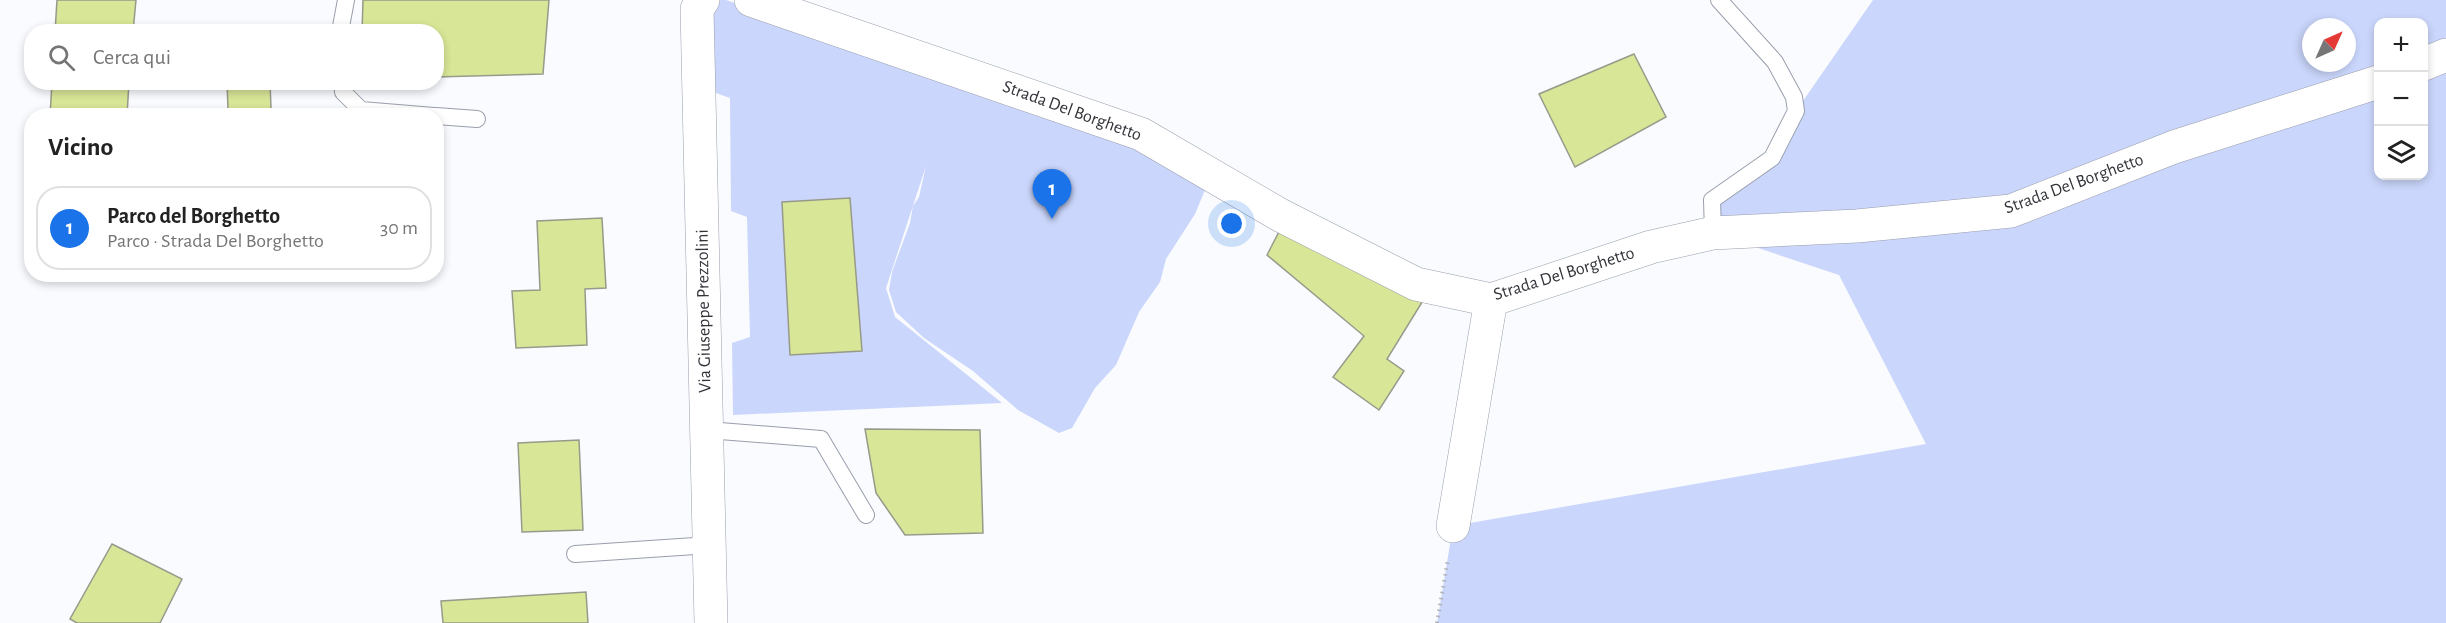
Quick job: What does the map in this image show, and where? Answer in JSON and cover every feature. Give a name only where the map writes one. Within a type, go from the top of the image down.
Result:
[{"type":"street","name":"Via Giuseppe Prezzolini","points":[[703,0],[697,9],[711,623]]},
{"type":"street","name":"Strada Del Borghetto","points":[[751,0],[1141,134],[1280,215],[1416,284],[1491,300],[1651,247],[1713,233],[1857,226],[2011,211],[2174,147],[2374,84]]},
{"type":"street","points":[[2428,62],[2446,55]]},
{"type":"street","points":[[1453,526],[1491,300]]},
{"type":"lane","points":[[342,24],[346,0]]},
{"type":"lane","points":[[1713,233],[1712,200],[1772,158],[1796,111],[1794,97],[1775,62],[1719,0]]},
{"type":"lane","points":[[343,90],[359,108]]},
{"type":"lane","points":[[444,117],[477,119]]},
{"type":"lane","points":[[707,430],[821,439],[866,515]]},
{"type":"lane","points":[[575,554],[710,545]]},
{"type":"path","points":[[1437,623],[1453,526]]},
{"type":"shaded area","points":[[715,0],[726,0],[1132,146],[1207,185],[1195,214],[1166,259],[1160,282],[1139,312],[1116,365],[1095,388],[1072,428],[1059,433],[1018,410],[973,371],[924,338],[896,312],[889,290],[892,272],[910,223],[913,206],[919,197],[926,166],[886,288],[895,317],[1002,403],[733,415],[732,343],[750,337],[747,217],[731,211],[730,98],[716,93],[703,83]]},
{"type":"shaded area","points":[[1873,0],[2446,0],[2446,623],[1437,623],[1453,526],[1926,444],[1839,275],[1713,233],[1712,200],[1772,158],[1796,111]]},
{"type":"building","points":[[57,0],[136,0],[134,24],[56,24]]},
{"type":"building","points":[[363,0],[549,0],[543,74],[444,77],[444,24],[362,24]]},
{"type":"building","points":[[1634,54],[1666,117],[1575,167],[1539,94]]},
{"type":"building","points":[[52,90],[129,90],[127,108],[50,108]]},
{"type":"building","points":[[227,90],[270,90],[271,108],[228,108]]},
{"type":"building","points":[[850,198],[862,351],[790,355],[782,202]]},
{"type":"building","points":[[602,218],[606,288],[585,289],[587,345],[516,348],[512,291],[540,290],[537,221]]},
{"type":"building","points":[[1281,228],[1424,299],[1387,359],[1404,371],[1379,410],[1333,377],[1364,336],[1267,255]]},
{"type":"building","points":[[865,429],[980,430],[983,533],[905,535],[876,493]]},
{"type":"building","points":[[579,440],[583,530],[522,532],[518,443]]},
{"type":"building","points":[[112,544],[182,579],[160,623],[77,623],[70,619]]},
{"type":"building","points":[[586,592],[588,623],[443,623],[441,601]]},
{"type":"place","name":"Parco del Borghetto","points":[[1052,219]]}]
